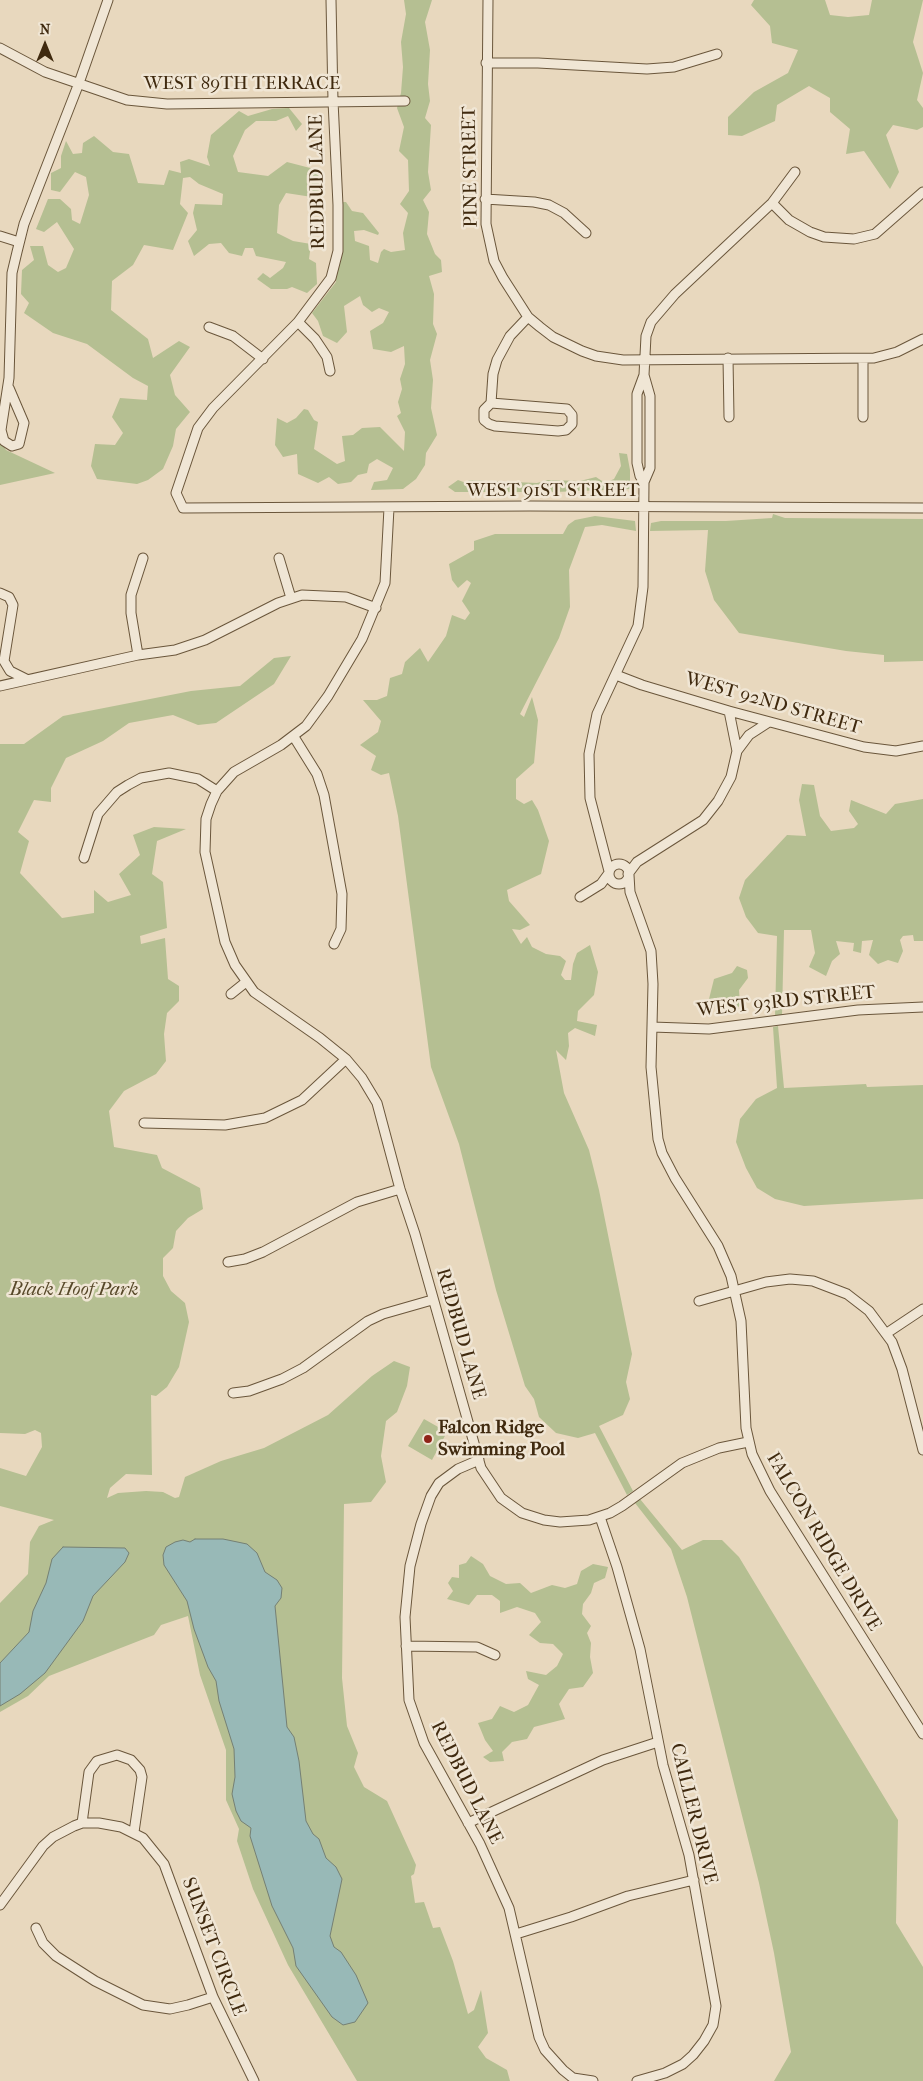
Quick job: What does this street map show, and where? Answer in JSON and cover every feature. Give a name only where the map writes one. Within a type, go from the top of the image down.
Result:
[{"type":"street","points":[[8,388],[1,430],[4,441],[12,446],[19,444],[24,423],[5,378],[12,274],[19,242],[80,83],[108,0]]},
{"type":"street","name":"REDBUD LANE","points":[[183,508],[176,493],[198,428],[213,408],[298,322],[330,278],[338,251],[331,0]]},
{"type":"street","name":"PINE STREET","points":[[488,0],[486,224],[494,262],[528,317],[553,337],[582,351],[612,359],[863,359],[897,352],[923,339]]},
{"type":"street","name":"WEST 89TH TERRACE","points":[[0,48],[45,72],[127,100],[167,104],[405,101]]},
{"type":"street","points":[[486,63],[538,63],[647,69],[674,66],[717,54]]},
{"type":"street","points":[[630,892],[615,883],[609,872],[605,849],[598,833],[590,798],[589,754],[597,714],[638,626],[643,587],[644,482],[650,468],[650,396],[644,375],[646,336],[651,322],[665,303],[772,203],[795,172]]},
{"type":"street","points":[[772,203],[800,226],[824,237],[854,238],[875,234],[923,192]]},
{"type":"street","points":[[485,199],[534,202],[549,205],[564,212],[586,233]]},
{"type":"street","points":[[0,236],[19,242]]},
{"type":"street","points":[[491,402],[567,409],[572,415],[572,424],[566,430],[558,431],[489,424],[483,415],[486,406],[491,402],[493,374],[497,360],[510,336],[528,317]]},
{"type":"street","points":[[298,322],[315,339],[327,357],[330,371]]},
{"type":"street","points":[[210,327],[233,336],[262,359]]},
{"type":"street","points":[[728,358],[729,417]]},
{"type":"street","points":[[863,359],[864,417]]},
{"type":"street","name":"WEST 91ST STREET","points":[[183,508],[923,508]]},
{"type":"street","name":"REDBUD LANE","points":[[389,508],[385,583],[362,640],[328,696],[306,726],[294,737],[243,765],[217,791],[206,820],[205,852],[225,942],[246,982],[262,998],[320,1038],[346,1059],[362,1078],[377,1103],[400,1189],[415,1234],[432,1300],[479,1460],[458,1469],[439,1483],[425,1509],[415,1544],[408,1582],[406,1646],[408,1690],[420,1732],[468,1822],[509,1908],[539,2037],[554,2061],[573,2080]]},
{"type":"street","points":[[138,655],[132,626],[131,604],[136,577],[143,558]]},
{"type":"street","points":[[279,558],[291,598]]},
{"type":"street","points":[[0,593],[9,597],[13,605],[4,662],[10,671],[26,679]]},
{"type":"street","points":[[0,686],[138,655],[175,650],[198,642],[291,598],[310,594],[331,595],[359,600],[376,608]]},
{"type":"street","name":"WEST 92ND STREET","points":[[616,675],[642,685],[729,711],[864,747],[896,751],[923,746]]},
{"type":"street","points":[[601,884],[626,881],[628,874],[637,862],[703,820],[718,801],[731,777],[737,751],[729,711]]},
{"type":"street","points":[[737,751],[749,736],[769,722]]},
{"type":"street","points":[[294,737],[317,774],[324,796],[342,894],[341,929],[334,944]]},
{"type":"street","points":[[84,858],[98,814],[117,792],[141,778],[170,774],[198,779],[217,791]]},
{"type":"street","points":[[605,849],[620,864],[625,866],[628,874]]},
{"type":"street","points":[[580,897],[601,884],[613,866],[637,862]]},
{"type":"street","name":"FALCON RIDGE DRIVE","points":[[628,874],[630,892],[651,952],[652,1096],[662,1153],[674,1178],[718,1246],[735,1292],[741,1321],[748,1442],[758,1469],[770,1491],[923,1734]]},
{"type":"street","points":[[231,994],[246,982]]},
{"type":"street","name":"WEST 93RD STREET","points":[[652,1027],[709,1029],[858,1010],[923,1007]]},
{"type":"street","points":[[144,1123],[225,1125],[265,1118],[302,1100],[346,1059]]},
{"type":"street","points":[[228,1262],[245,1259],[263,1252],[357,1202],[400,1189]]},
{"type":"street","points":[[699,1301],[778,1280],[813,1281],[836,1289],[858,1302],[869,1311],[887,1333],[902,1368],[923,1450]]},
{"type":"street","points":[[233,1393],[249,1391],[282,1380],[303,1368],[368,1321],[383,1314],[432,1300]]},
{"type":"street","points":[[887,1333],[923,1309]]},
{"type":"street","points":[[479,1460],[492,1487],[506,1502],[522,1513],[544,1520],[560,1522],[600,1517],[622,1506],[682,1463],[713,1450],[748,1442]]},
{"type":"street","name":"CAILLER DRIVE","points":[[600,1517],[618,1567],[640,1649],[658,1742],[694,1880],[716,1999],[713,2024],[704,2041],[684,2064],[665,2074],[637,2081]]},
{"type":"street","points":[[406,1646],[477,1647],[495,1655]]},
{"type":"street","points":[[468,1822],[603,1760],[658,1742]]},
{"type":"street","points":[[82,1823],[89,1772],[96,1761],[117,1755],[131,1760],[140,1770],[142,1777],[134,1832]]},
{"type":"street","name":"SUNSET CIRCLE","points":[[0,1905],[43,1846],[58,1834],[82,1823],[121,1826],[147,1841],[164,1864],[213,1997],[254,2081]]},
{"type":"street","points":[[516,1934],[571,1917],[628,1896],[694,1880]]},
{"type":"street","points":[[36,1928],[43,1943],[56,1956],[95,1981],[143,2005],[170,2008],[188,2005],[213,1997]]},
{"type":"street","points":[[573,2080],[593,2081]]},
{"type":"green space","points":[[404,0],[432,0],[425,22],[430,50],[428,84],[430,101],[425,118],[431,125],[428,172],[431,190],[423,200],[429,212],[427,234],[435,254],[441,260],[442,272],[429,276],[434,294],[433,324],[437,334],[430,360],[433,380],[431,408],[437,435],[426,453],[425,465],[416,479],[403,489],[371,490],[374,482],[387,480],[393,468],[377,459],[369,464],[367,473],[358,475],[351,482],[338,484],[329,477],[318,483],[298,474],[297,454],[283,457],[275,445],[277,418],[287,423],[296,418],[304,409],[308,410],[314,420],[318,422],[314,449],[337,464],[345,461],[342,436],[353,435],[362,428],[380,427],[404,451],[405,432],[397,416],[401,413],[398,402],[402,389],[400,379],[405,364],[404,346],[391,352],[373,349],[370,331],[383,323],[389,312],[379,308],[372,312],[363,305],[360,296],[344,306],[347,332],[337,343],[323,336],[318,321],[312,313],[336,282],[337,262],[343,241],[340,202],[346,202],[352,211],[363,213],[379,233],[378,235],[364,230],[354,231],[355,241],[369,246],[370,260],[378,263],[381,252],[384,249],[391,252],[405,250],[403,233],[408,213],[400,204],[409,191],[408,160],[399,151],[404,127],[397,108],[401,93],[403,67],[401,42],[406,14]]},
{"type":"green space","points":[[754,0],[825,0],[830,15],[848,17],[869,15],[872,0],[923,0],[913,42],[923,73],[917,100],[923,108],[923,127],[917,130],[893,125],[886,135],[899,172],[890,189],[864,151],[846,154],[850,129],[830,112],[830,98],[809,86],[777,105],[775,121],[742,136],[728,135],[728,117],[754,92],[788,73],[798,50],[772,43],[770,26],[751,5]]},
{"type":"green space","points":[[289,108],[302,124],[296,131],[288,116],[276,121],[256,121],[245,130],[233,156],[238,172],[268,176],[287,162],[314,169],[321,180],[324,193],[312,197],[286,193],[279,205],[277,233],[293,241],[311,244],[309,259],[316,263],[317,284],[307,293],[292,287],[287,289],[271,289],[257,279],[263,273],[270,278],[283,268],[286,262],[256,256],[253,248],[245,248],[242,256],[229,253],[221,243],[209,244],[194,256],[188,241],[197,230],[193,213],[195,204],[222,205],[223,194],[199,184],[190,177],[183,178],[180,204],[188,213],[173,250],[144,245],[133,265],[112,281],[111,310],[148,339],[153,358],[179,341],[190,347],[170,375],[175,395],[190,412],[176,429],[173,446],[163,469],[148,480],[137,484],[97,479],[91,466],[95,444],[115,445],[123,433],[112,417],[120,398],[147,400],[148,386],[133,378],[87,344],[53,333],[24,313],[29,303],[21,294],[22,270],[34,260],[30,246],[43,246],[48,265],[58,272],[66,268],[74,249],[57,222],[44,232],[36,229],[48,199],[60,199],[71,209],[72,220],[80,224],[89,195],[86,177],[75,172],[60,192],[51,190],[51,173],[61,168],[61,156],[66,141],[73,154],[82,153],[83,143],[94,136],[113,152],[129,154],[138,183],[164,185],[169,170],[181,173],[180,162],[189,159],[210,166],[207,157],[211,135],[239,111],[248,116],[272,109]]},
{"type":"green space","points":[[0,440],[6,450],[55,473],[0,485]]},
{"type":"green space","points":[[619,453],[627,454],[630,470],[630,489],[555,492],[455,492],[448,487],[458,480],[466,483],[469,480],[537,483],[548,480],[580,481],[596,477],[605,483],[614,479],[621,466]]},
{"type":"green space","points":[[773,514],[785,518],[923,519],[923,661],[884,662],[884,655],[846,651],[739,633],[714,600],[705,571],[708,530],[650,531],[651,523],[661,521],[726,521],[772,518]]},
{"type":"green space","points":[[595,516],[635,521],[636,531],[602,525],[585,527],[569,570],[570,607],[559,638],[520,714],[524,717],[532,697],[538,720],[534,763],[516,779],[516,799],[524,804],[532,800],[538,810],[549,841],[541,874],[507,890],[509,901],[530,925],[520,930],[512,929],[521,944],[527,937],[532,947],[546,954],[560,956],[566,961],[561,975],[565,980],[571,980],[573,964],[577,953],[590,945],[598,972],[594,995],[578,1011],[577,1021],[597,1025],[595,1036],[575,1028],[568,1033],[569,1046],[566,1060],[556,1050],[564,1093],[589,1150],[599,1190],[632,1354],[626,1382],[630,1399],[623,1415],[599,1426],[633,1491],[627,1495],[595,1433],[578,1438],[556,1433],[539,1417],[534,1399],[525,1386],[496,1290],[459,1144],[431,1067],[398,816],[389,773],[381,775],[371,770],[376,756],[360,745],[378,732],[381,721],[363,700],[377,700],[387,696],[390,678],[402,674],[405,662],[420,648],[428,662],[446,636],[452,615],[465,620],[470,613],[462,601],[471,583],[467,580],[458,588],[452,580],[449,564],[474,550],[474,541],[495,534],[563,534],[568,525],[575,520]]},
{"type":"green space","name":"Black Hoof Park","points":[[291,656],[274,684],[216,723],[198,725],[173,715],[129,723],[103,741],[66,758],[51,788],[51,802],[34,800],[18,832],[29,841],[20,873],[62,918],[94,913],[94,890],[108,902],[131,895],[119,874],[140,855],[133,835],[154,827],[186,829],[157,841],[152,874],[163,882],[167,928],[140,936],[141,944],[165,938],[168,979],[179,986],[179,1001],[167,1013],[164,1034],[166,1061],[156,1074],[124,1091],[109,1111],[114,1147],[157,1155],[162,1168],[200,1188],[203,1209],[188,1218],[176,1231],[173,1248],[163,1258],[163,1276],[171,1291],[185,1303],[189,1322],[179,1367],[167,1387],[156,1396],[151,1395],[152,1475],[126,1474],[110,1488],[107,1498],[118,1493],[146,1491],[163,1492],[175,1498],[179,1497],[185,1477],[221,1461],[264,1448],[328,1415],[372,1376],[394,1361],[410,1367],[407,1386],[397,1412],[386,1421],[381,1456],[386,1482],[371,1502],[344,1504],[342,1678],[347,1726],[358,1753],[354,1767],[364,1787],[387,1801],[416,1865],[414,1874],[411,1876],[415,1903],[424,1902],[433,1928],[440,1927],[453,1961],[468,2014],[474,2010],[481,1990],[488,2033],[478,2047],[486,2058],[507,2070],[510,2081],[357,2081],[288,1965],[253,1889],[237,1841],[239,1829],[226,1800],[226,1750],[200,1675],[188,1616],[161,1625],[154,1635],[49,1676],[28,1696],[0,1712],[0,1603],[28,1574],[30,1542],[39,1526],[54,1520],[0,1506],[0,1468],[26,1476],[42,1447],[41,1433],[35,1430],[25,1434],[0,1433],[0,744],[24,744],[63,716],[191,691],[240,686],[274,658]]},
{"type":"green space","points":[[802,784],[814,785],[820,816],[831,831],[854,828],[858,824],[849,811],[851,800],[886,814],[895,804],[923,799],[923,941],[914,941],[913,935],[903,936],[900,940],[903,951],[898,963],[888,960],[878,964],[869,955],[873,940],[862,941],[861,953],[853,951],[854,943],[836,941],[840,954],[832,961],[826,976],[809,967],[815,953],[811,930],[784,930],[782,1015],[775,1016],[777,936],[758,933],[746,917],[739,898],[745,880],[787,835],[806,836],[799,800]]},
{"type":"green space","points":[[737,966],[747,970],[748,978],[739,990],[740,1005],[732,1014],[725,1006],[713,1005],[709,999],[714,979],[732,973]]},
{"type":"green space","points":[[778,1026],[784,1088],[866,1084],[867,1087],[923,1085],[923,1199],[804,1206],[775,1199],[757,1188],[746,1168],[736,1142],[740,1119],[756,1099],[777,1088],[773,1027]]},
{"type":"green space","name":"Falcon Ridge Swimming Pool","points":[[424,1419],[447,1432],[432,1460],[408,1446]]},
{"type":"green space","points":[[640,1499],[682,1550],[703,1540],[722,1540],[739,1557],[898,1820],[896,1923],[923,1967],[923,2081],[774,2081],[791,2052],[774,1953],[759,1883],[687,1597],[671,1549],[635,1503]]},
{"type":"green space","points":[[471,1556],[483,1564],[490,1576],[506,1584],[520,1583],[531,1593],[552,1585],[565,1588],[577,1584],[581,1571],[593,1564],[608,1567],[605,1578],[594,1583],[591,1593],[583,1604],[582,1614],[591,1626],[587,1633],[591,1643],[590,1657],[593,1673],[583,1687],[569,1689],[559,1704],[565,1719],[534,1727],[527,1739],[512,1742],[502,1752],[504,1761],[490,1762],[483,1757],[493,1751],[485,1740],[478,1723],[492,1719],[500,1706],[514,1712],[528,1705],[539,1685],[528,1679],[526,1671],[546,1675],[557,1666],[563,1654],[553,1644],[540,1643],[529,1635],[541,1622],[535,1613],[517,1607],[500,1613],[500,1601],[492,1595],[477,1595],[469,1605],[447,1599],[453,1591],[448,1583],[452,1577],[459,1578],[459,1565],[466,1563]]},
{"type":"water","points":[[195,1539],[223,1539],[247,1544],[257,1553],[265,1572],[277,1580],[282,1588],[281,1598],[275,1606],[287,1727],[294,1737],[299,1761],[306,1821],[313,1834],[319,1839],[326,1858],[336,1867],[342,1879],[330,1936],[334,1947],[341,1952],[356,1975],[368,2003],[355,2022],[343,2025],[332,2017],[296,1966],[293,1948],[272,1906],[250,1836],[251,1828],[241,1821],[236,1811],[232,1794],[235,1777],[234,1749],[219,1701],[216,1681],[208,1667],[194,1629],[187,1601],[164,1565],[163,1555],[166,1547],[175,1542],[183,1540],[190,1542]]},
{"type":"water","points":[[63,1547],[125,1548],[129,1553],[125,1562],[93,1596],[83,1621],[45,1673],[20,1694],[0,1706],[0,1663],[29,1632],[33,1611],[46,1583],[52,1559]]},
{"type":"place","name":"Falcon Ridge Swimming Pool","points":[[428,1439]]}]
